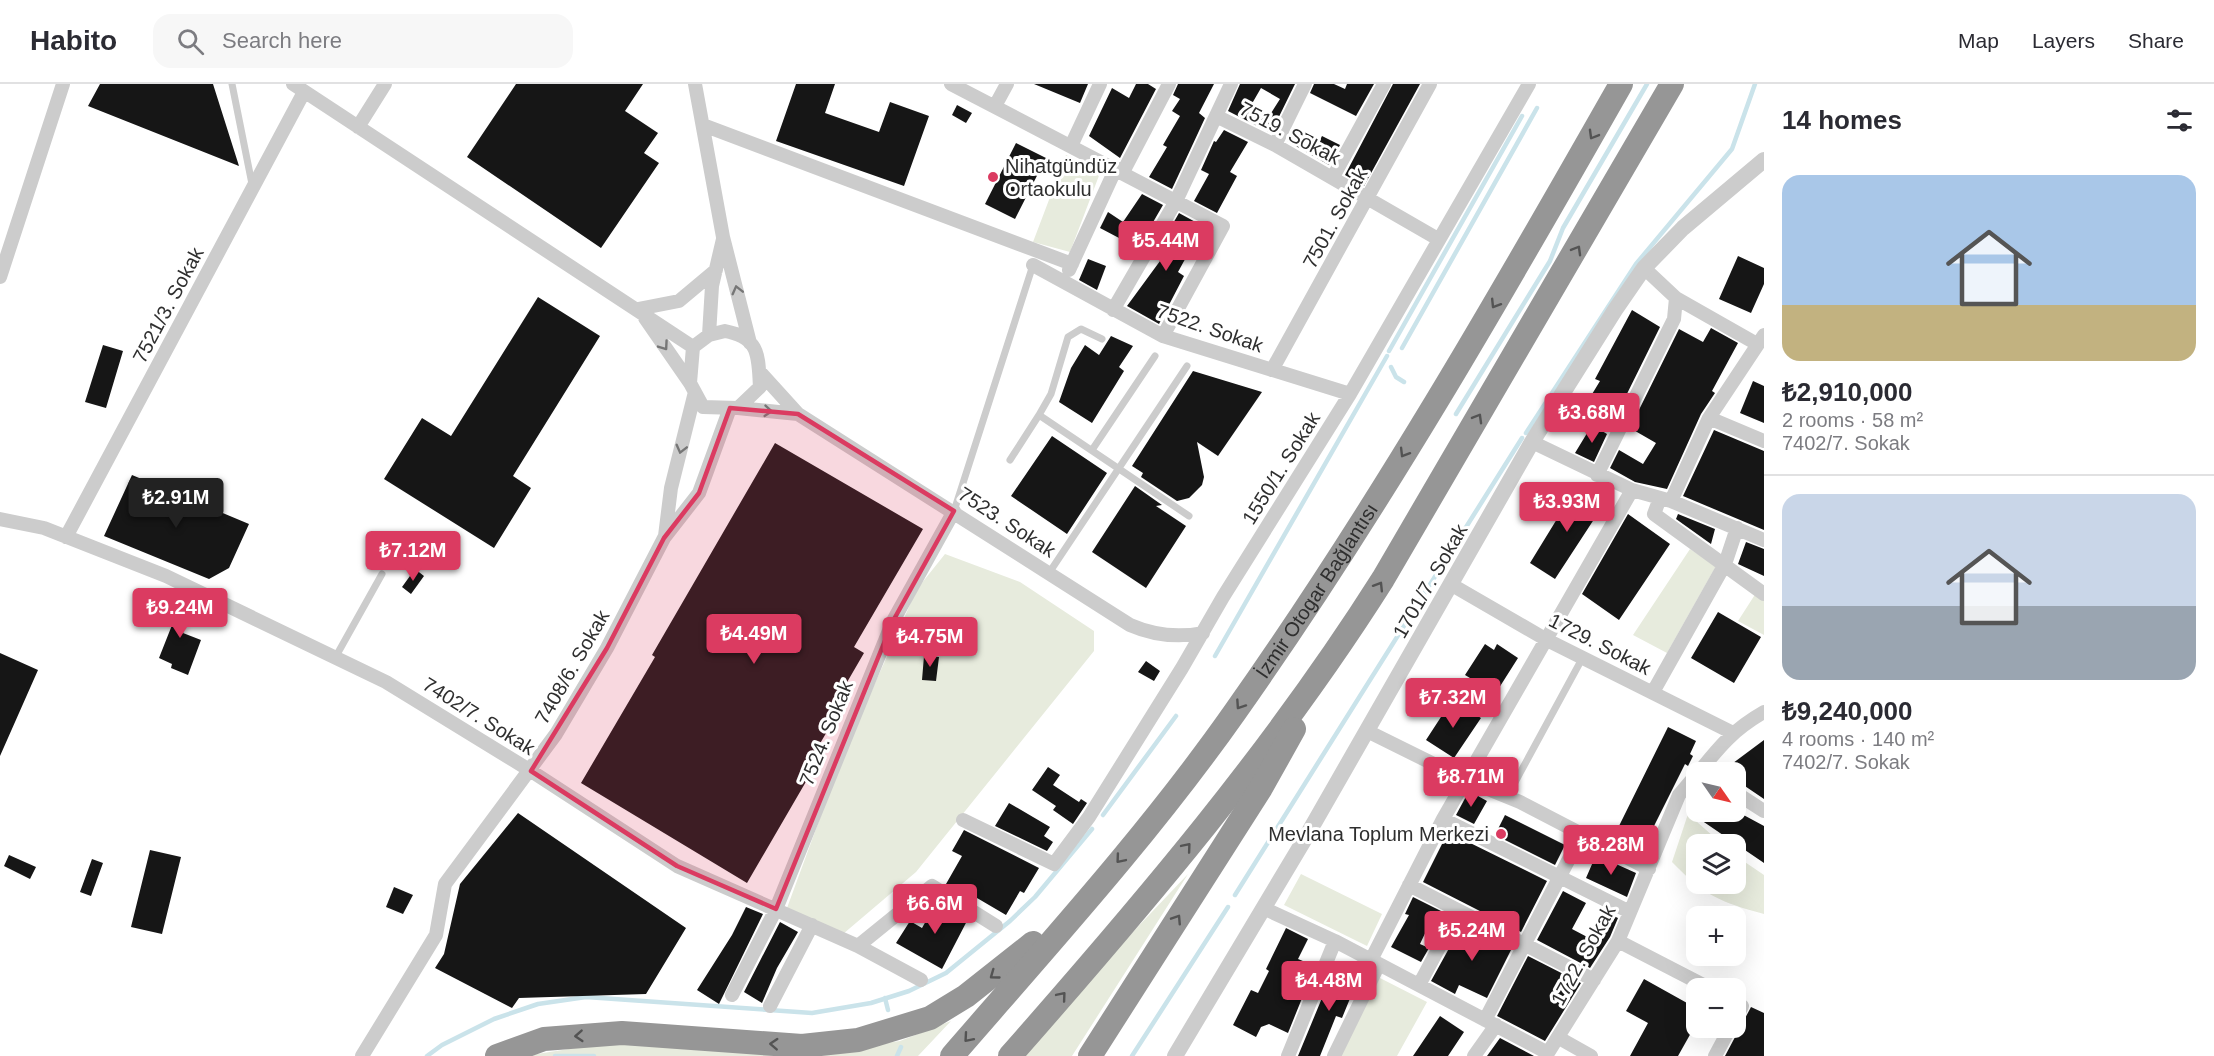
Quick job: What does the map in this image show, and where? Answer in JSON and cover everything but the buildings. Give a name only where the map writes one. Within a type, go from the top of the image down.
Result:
[{"type":"highway","name":"İzmir Otogar Bağlantısı","points":[[952,1056],[1164,806],[1234,713],[1329,573],[1513,275],[1621,84]]},
{"type":"highway","points":[[1090,1056],[1261,788],[1347,636],[1401,548],[1672,84]]},
{"type":"highway","points":[[1010,1056],[1217,812],[1347,636]]},
{"type":"highway","points":[[497,1056],[544,1039],[622,1033],[802,1046],[858,1040],[930,1018],[966,996],[1009,964],[1101,881]]},
{"type":"street","points":[[0,277],[63,84]]},
{"type":"street","points":[[358,128],[385,84]]},
{"type":"street","points":[[695,84],[723,237],[750,342]]},
{"type":"street","points":[[951,84],[1223,226],[1163,336]]},
{"type":"street","points":[[996,106],[1007,84]]},
{"type":"street","points":[[1071,146],[1100,84]]},
{"type":"street","points":[[1063,282],[1119,170],[1170,84]]},
{"type":"street","points":[[1113,310],[1176,201],[1231,84]]},
{"type":"street","points":[[1275,145],[1305,84]]},
{"type":"street","points":[[1333,177],[1383,84]]},
{"type":"street","name":"7501. Sokak","points":[[1272,370],[1430,84]]},
{"type":"street","name":"1550/1. Sokak","points":[[963,819],[1054,864],[1089,817],[1350,394],[1529,84]]},
{"type":"street","points":[[298,88],[693,347]]},
{"type":"street","name":"7521/3. Sokak","points":[[66,537],[253,188],[298,88]]},
{"type":"street","name":"7519. Sokak","points":[[1216,116],[1333,177],[1438,239]]},
{"type":"street","points":[[703,124],[1072,264]]},
{"type":"street","name":"1701/7. Sokak","points":[[1175,1056],[1452,585],[1532,442],[1615,310],[1644,268],[1683,228],[1764,160]]},
{"type":"street","points":[[709,335],[712,286],[723,237]]},
{"type":"street","name":"7522. Sokak","points":[[1033,265],[1163,336],[1350,394]]},
{"type":"street","points":[[1644,268],[1676,298],[1761,339],[1709,418],[1665,500],[1654,514],[1764,594]]},
{"type":"street","points":[[638,309],[679,301],[716,270]]},
{"type":"street","points":[[1597,475],[1674,319],[1676,298]]},
{"type":"street","points":[[638,309],[692,387],[703,407],[798,414]]},
{"type":"street","points":[[664,538],[699,493],[734,408],[760,387],[757,351],[742,334],[725,331],[709,335],[693,347]]},
{"type":"street","points":[[664,538],[671,488],[692,387],[693,347]]},
{"type":"street","points":[[759,370],[798,414]]},
{"type":"street","name":"7523. Sokak","points":[[798,414],[1144,631],[1184,636],[1203,633]]},
{"type":"street","points":[[1709,418],[1764,441]]},
{"type":"street","points":[[1532,442],[1632,490],[1665,500],[1764,540]]},
{"type":"street","points":[[1334,1056],[1409,885],[1443,819],[1632,490]]},
{"type":"street","name":"7524. Sokak","points":[[732,995],[776,909],[893,621],[954,511]]},
{"type":"street","name":"7402/7. Sokak","points":[[0,519],[44,528],[166,576],[386,682],[531,771],[677,866],[858,946],[921,981]]},
{"type":"street","points":[[1653,692],[1725,564],[1737,528]]},
{"type":"street","name":"7408/6. Sokak","points":[[362,1056],[435,935],[445,884],[531,771],[556,734],[607,648],[664,538]]},
{"type":"street","name":"1729. Sokak","points":[[1452,585],[1547,639],[1733,733]]},
{"type":"street","name":"1722. Sokak","points":[[1707,762],[1719,745],[1764,712]]},
{"type":"street","points":[[1367,731],[1466,780],[1507,797],[1650,869]]},
{"type":"street","name":"1722. Sokak","points":[[1547,1055],[1618,941],[1680,795],[1686,788]]},
{"type":"street","points":[[1746,799],[1764,811]]},
{"type":"street","points":[[1443,819],[1630,912]]},
{"type":"street","points":[[1474,1056],[1491,1022],[1523,945],[1582,834]]},
{"type":"street","points":[[1409,885],[1594,980]]},
{"type":"street","points":[[858,946],[932,886],[996,926]]},
{"type":"street","points":[[1263,908],[1335,941],[1491,1022],[1547,1055]]},
{"type":"street","points":[[1419,985],[1458,912]]},
{"type":"street","points":[[770,1006],[812,925]]},
{"type":"street","points":[[1288,1056],[1335,941]]},
{"type":"street","points":[[1618,941],[1690,978]]},
{"type":"street","points":[[1559,1038],[1591,1056]]},
{"type":"street","points":[[1714,1056],[1724,1038]]},
{"type":"lane","points":[[232,84],[253,188]]},
{"type":"lane","points":[[954,511],[1033,265]]},
{"type":"lane","points":[[1010,460],[1051,394],[1068,337],[1081,329],[1102,339]]},
{"type":"lane","points":[[1092,450],[1155,356]]},
{"type":"lane","points":[[1049,573],[1187,366]]},
{"type":"lane","points":[[1039,415],[1188,516]]},
{"type":"lane","points":[[335,658],[382,574]]},
{"type":"lane","points":[[1507,797],[1583,657]]},
{"type":"highlighted area","points":[[730,408],[798,414],[954,511],[893,621],[776,909],[677,866],[531,771],[607,648],[664,538],[699,493]]},
{"type":"shaded area","points":[[1066,155],[1100,173],[1070,252],[1033,242]]},
{"type":"shaded area","points":[[1690,549],[1716,566],[1667,653],[1633,635]]},
{"type":"shaded area","points":[[945,554],[1020,582],[1094,631],[1094,651],[916,872],[843,934],[787,908],[841,761],[917,589]]},
{"type":"shaded area","points":[[1756,593],[1764,599],[1764,635],[1738,621]]},
{"type":"shaded area","points":[[1686,820],[1686,822],[1697,822],[1711,834],[1686,834],[1686,875],[1672,862]]},
{"type":"shaded area","points":[[1746,863],[1764,875],[1764,914],[1746,909],[1746,906],[1736,906],[1711,894],[1746,894]]},
{"type":"shaded area","points":[[1188,874],[1072,1056],[1015,1056]]},
{"type":"shaded area","points":[[1301,874],[1382,914],[1367,946],[1284,905]]},
{"type":"shaded area","points":[[1378,977],[1427,1002],[1397,1056],[1338,1056]]},
{"type":"shaded area","points":[[951,1021],[918,1056],[524,1056],[620,1041],[822,1052],[900,1041]]},
{"type":"waterway","points":[[1456,414],[1550,261],[1563,228],[1647,84]]},
{"type":"waterway","points":[[1526,433],[1636,264],[1732,149],[1755,84]]},
{"type":"waterway","points":[[1402,348],[1537,108]]},
{"type":"waterway","points":[[1389,351],[1522,116]]},
{"type":"waterway","points":[[1215,656],[1387,356]]},
{"type":"waterway","points":[[1391,367],[1396,377],[1404,382]]},
{"type":"waterway","points":[[1235,895],[1522,438]]},
{"type":"waterway","points":[[1103,815],[1176,716]]},
{"type":"waterway","points":[[427,1056],[442,1045],[494,1019],[538,1004],[586,997],[812,1013],[871,1003],[909,991],[946,973],[1010,921],[1035,897],[1092,829]]},
{"type":"waterway","points":[[1132,1056],[1228,907]]},
{"type":"waterway","points":[[885,998],[888,1010]]},
{"type":"waterway","points":[[897,1056],[901,1047]]},
{"type":"waterway","points":[[555,1056],[594,1056]]},
{"type":"place","name":"Nihatgündüz Ortaokulu","points":[[993,177]]},
{"type":"place","name":"Mevlana Toplum Merkezi","points":[[1501,834]]}]
